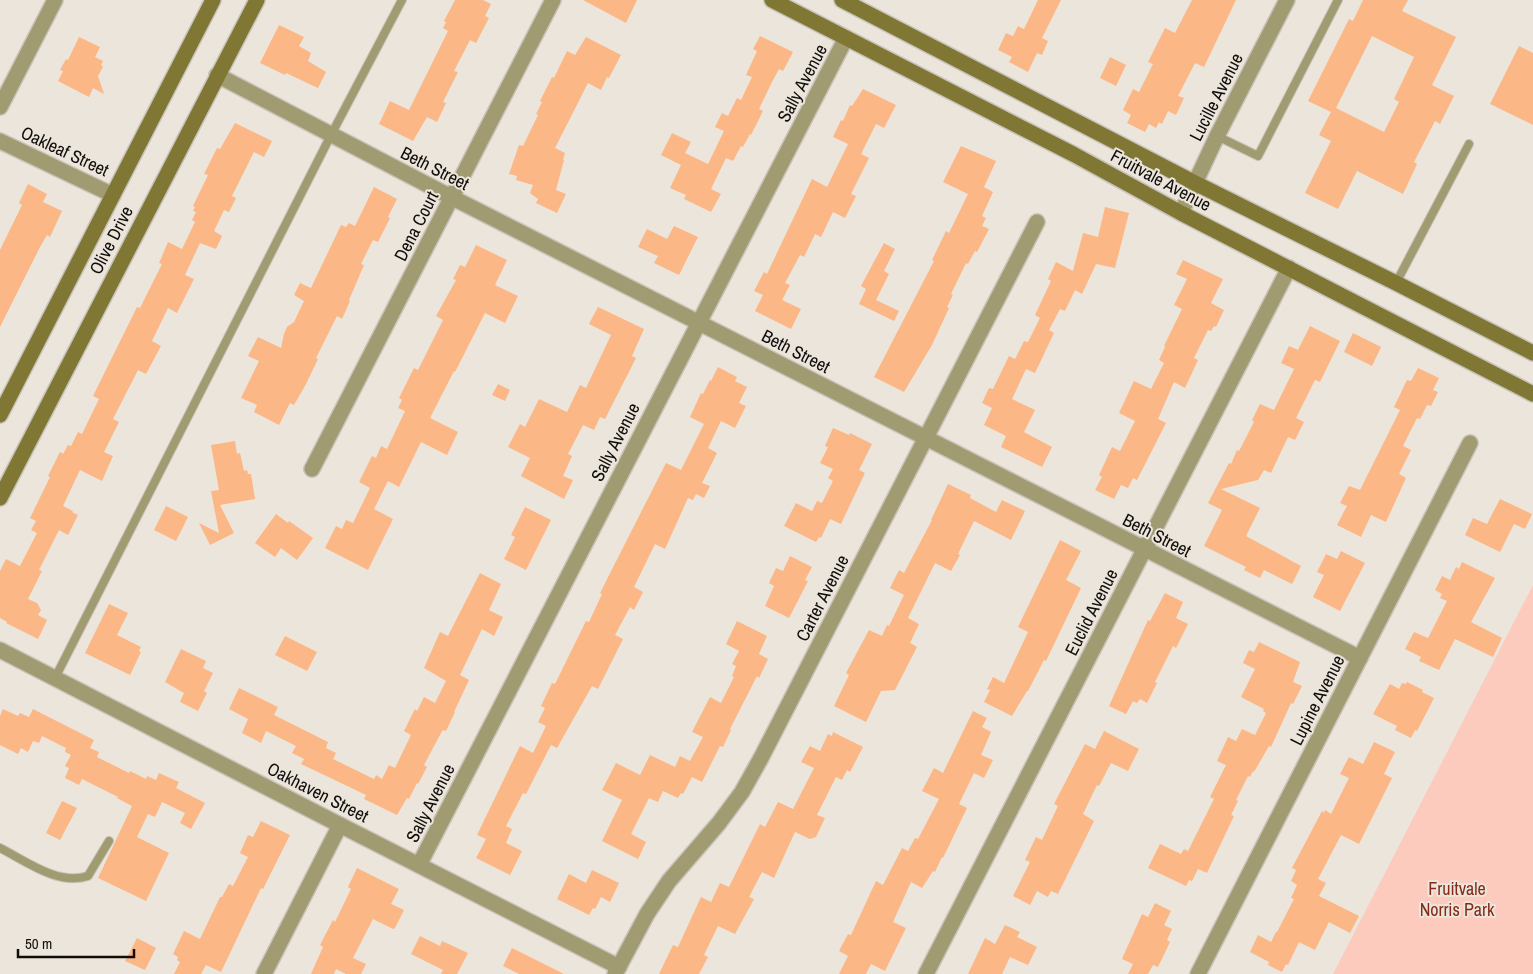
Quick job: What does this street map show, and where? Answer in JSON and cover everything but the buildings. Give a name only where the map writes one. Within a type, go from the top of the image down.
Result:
[{"type":"main road","name":"Olive Drive","points":[[0,415],[213,0]]},
{"type":"main road","name":"Olive Drive","points":[[0,498],[257,0]]},
{"type":"main road","name":"Fruitvale Avenue","points":[[772,0],[1073,154],[1181,213],[1533,394]]},
{"type":"main road","name":"Fruitvale Avenue","points":[[842,0],[1195,183],[1396,283],[1533,354]]},
{"type":"street","points":[[0,107],[55,0]]},
{"type":"street","name":"Dena Court","points":[[312,469],[553,0]]},
{"type":"street","name":"Lucille Avenue","points":[[1181,213],[1217,136],[1287,0]]},
{"type":"street","name":"Sally Avenue","points":[[419,865],[846,38]]},
{"type":"street","name":"Beth Street","points":[[217,75],[698,323],[1360,658]]},
{"type":"street","name":"Oakleaf Street","points":[[0,142],[113,195]]},
{"type":"street","name":"Carter Avenue","points":[[617,970],[647,914],[669,881],[719,823],[742,792],[1037,222]]},
{"type":"street","name":"Euclid Avenue","points":[[926,974],[1289,268]]},
{"type":"street","name":"Lupine Avenue","points":[[1198,974],[1470,443]]},
{"type":"street","name":"Oakhaven Street","points":[[0,650],[419,865],[617,970]]},
{"type":"street","points":[[264,974],[340,825]]},
{"type":"lane","points":[[55,678],[331,135],[402,0]]},
{"type":"lane","points":[[1217,136],[1258,156],[1338,0]]},
{"type":"lane","points":[[1396,283],[1470,144]]},
{"type":"lane","points":[[0,848],[62,878],[78,879],[88,876],[109,841]]},
{"type":"green space","name":"Fruitvale Norris Park","points":[[1533,585],[1533,974],[1333,974]]}]
